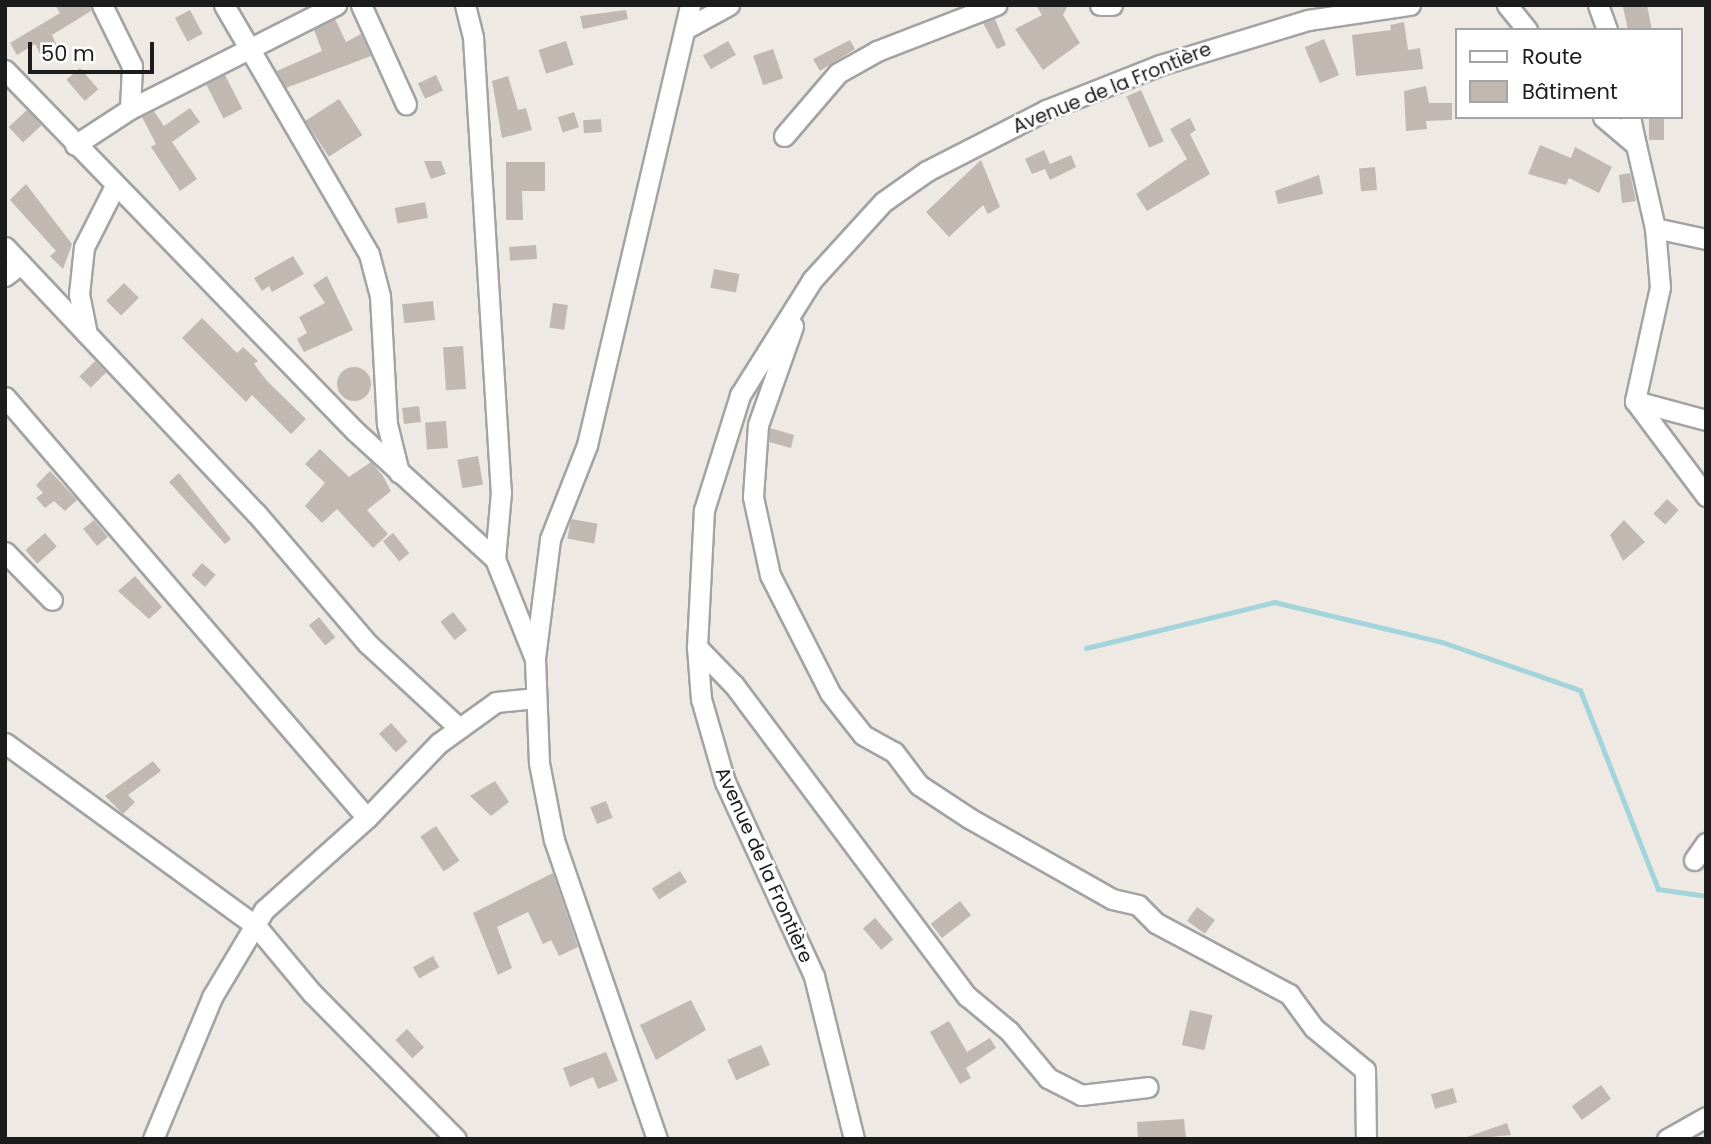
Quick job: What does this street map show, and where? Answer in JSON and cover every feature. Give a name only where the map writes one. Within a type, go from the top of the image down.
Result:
[{"type":"street","points":[[102,5],[132,66],[130,109]]},
{"type":"street","points":[[224,5],[247,49],[369,254],[380,296],[387,424],[400,474]]},
{"type":"street","points":[[75,145],[130,109],[335,5]]},
{"type":"street","points":[[361,5],[406,104]]},
{"type":"street","points":[[465,5],[473,37],[501,492],[495,559]]},
{"type":"street","points":[[657,1139],[554,840],[539,763],[535,659],[550,539],[587,445],[690,5]]},
{"type":"street","points":[[685,29],[729,5]]},
{"type":"street","points":[[783,136],[838,73],[960,11],[996,5]]},
{"type":"street","points":[[1100,5],[1112,5]]},
{"type":"street","name":"Avenue de la Frontière","points":[[854,1139],[814,976],[724,782],[705,717],[697,647],[698,566],[715,461],[740,395],[812,280],[883,202],[927,171],[1046,110],[1245,36],[1366,7],[1410,5]]},
{"type":"street","points":[[1507,5],[1525,28]]},
{"type":"street","points":[[1598,5],[1606,28]]},
{"type":"street","points":[[5,70],[115,186],[400,474],[495,559],[535,659]]},
{"type":"street","points":[[1605,119],[1636,145]]},
{"type":"street","points":[[1630,119],[1656,228],[1660,287],[1635,401],[1706,496]]},
{"type":"street","points":[[88,335],[79,294],[84,247],[115,186]]},
{"type":"street","points":[[1656,228],[1706,239]]},
{"type":"street","points":[[5,247],[13,270],[88,335],[256,513],[368,644],[458,728]]},
{"type":"street","points":[[812,280],[758,425],[752,487],[769,575],[825,686],[863,735],[894,752],[919,785],[969,818],[1112,898],[1138,905],[1156,923],[1289,993],[1314,1028],[1365,1070],[1366,1139]]},
{"type":"street","points":[[5,397],[368,818]]},
{"type":"street","points":[[1635,401],[1706,420]]},
{"type":"street","points":[[5,551],[52,600]]},
{"type":"street","points":[[697,647],[734,685],[967,996],[1009,1031],[1048,1078],[1081,1095],[1148,1087]]},
{"type":"street","points":[[153,1139],[212,997],[277,895],[368,818],[458,728],[496,702],[536,698]]},
{"type":"street","points":[[7,740],[256,926],[312,993],[456,1139]]},
{"type":"street","points":[[1668,1139],[1706,1117]]},
{"type":"building","points":[[55,5],[90,5],[91,11],[52,35],[60,52],[44,61],[35,44],[17,55],[10,43],[60,13]]},
{"type":"building","points":[[1036,5],[1068,5],[1063,15],[1080,43],[1043,70],[1015,29],[1042,15]]},
{"type":"building","points":[[1647,5],[1652,28],[1628,28],[1623,7]]},
{"type":"building","points":[[190,10],[203,34],[188,42],[175,18]]},
{"type":"building","points":[[626,10],[628,19],[583,29],[580,16]]},
{"type":"building","points":[[335,19],[346,42],[361,34],[371,56],[286,88],[277,71],[322,51],[314,30]]},
{"type":"building","points":[[995,19],[1006,45],[997,49],[983,23]]},
{"type":"building","points":[[1404,22],[1408,50],[1420,48],[1423,69],[1356,76],[1352,35],[1391,30],[1390,25]]},
{"type":"building","points":[[1324,39],[1339,75],[1320,83],[1305,47]]},
{"type":"building","points":[[850,40],[855,49],[820,71],[813,59]]},
{"type":"building","points":[[566,41],[574,65],[546,74],[538,50]]},
{"type":"building","points":[[728,41],[736,55],[711,69],[703,56]]},
{"type":"building","points":[[773,49],[783,78],[763,85],[753,56]]},
{"type":"building","points":[[80,68],[98,89],[85,101],[66,80]]},
{"type":"building","points":[[225,75],[242,109],[224,118],[206,85]]},
{"type":"building","points":[[436,75],[443,90],[425,99],[418,83]]},
{"type":"building","points":[[508,76],[518,110],[526,108],[532,130],[502,138],[492,81]]},
{"type":"building","points":[[1426,86],[1429,103],[1452,103],[1452,120],[1426,121],[1427,129],[1406,131],[1404,91]]},
{"type":"building","points":[[1141,90],[1164,141],[1149,148],[1126,97]]},
{"type":"building","points":[[339,99],[362,135],[329,157],[305,121]]},
{"type":"building","points":[[190,108],[200,122],[172,142],[197,179],[180,191],[151,147],[156,144],[142,117],[154,111],[164,126]]},
{"type":"building","points":[[27,110],[41,125],[23,142],[9,127]]},
{"type":"building","points":[[574,112],[579,127],[563,132],[558,117]]},
{"type":"building","points":[[1190,118],[1196,130],[1190,134],[1210,174],[1147,211],[1136,194],[1187,159],[1170,129]]},
{"type":"building","points":[[601,119],[602,132],[584,133],[583,120]]},
{"type":"building","points":[[1649,119],[1664,119],[1664,140],[1649,140]]},
{"type":"building","points":[[1540,145],[1571,158],[1575,147],[1612,167],[1599,193],[1569,178],[1566,185],[1528,174]]},
{"type":"building","points":[[1044,150],[1050,164],[1071,155],[1076,167],[1050,180],[1045,169],[1032,174],[1025,159]]},
{"type":"building","points":[[981,160],[1000,207],[988,214],[983,205],[949,237],[926,212]]},
{"type":"building","points":[[424,161],[441,161],[446,174],[431,179]]},
{"type":"building","points":[[506,162],[545,162],[545,191],[522,191],[523,220],[506,220]]},
{"type":"building","points":[[1375,167],[1377,190],[1361,191],[1359,168]]},
{"type":"building","points":[[1630,173],[1636,201],[1622,203],[1619,175]]},
{"type":"building","points":[[1319,175],[1323,194],[1278,204],[1275,191]]},
{"type":"building","points":[[26,184],[72,244],[63,269],[50,256],[56,251],[10,200]]},
{"type":"building","points":[[425,202],[428,218],[398,224],[395,208]]},
{"type":"building","points":[[536,245],[537,259],[510,261],[509,247]]},
{"type":"building","points":[[293,256],[304,274],[272,292],[269,286],[262,291],[254,278]]},
{"type":"building","points":[[714,269],[740,274],[736,293],[710,288]]},
{"type":"building","points":[[327,276],[353,330],[304,352],[297,339],[307,333],[299,317],[325,303],[313,285]]},
{"type":"building","points":[[124,283],[139,298],[121,316],[106,301]]},
{"type":"building","points":[[433,301],[435,320],[404,323],[402,304]]},
{"type":"building","points":[[553,303],[568,305],[564,330],[550,328]]},
{"type":"building","points":[[202,318],[237,353],[243,347],[258,361],[254,364],[267,381],[306,419],[291,434],[252,395],[246,402],[182,338]]},
{"type":"building","points":[[463,346],[466,389],[446,390],[443,347]]},
{"type":"building","points":[[95,361],[106,372],[91,388],[79,377]]},
{"type":"building","points":[[354,367],[366,372],[371,384],[366,396],[354,401],[342,396],[337,384],[342,372]]},
{"type":"building","points":[[419,406],[421,422],[404,424],[402,408]]},
{"type":"building","points":[[446,421],[448,448],[427,449],[425,422]]},
{"type":"building","points":[[770,428],[794,435],[791,448],[769,442]]},
{"type":"building","points":[[320,449],[349,477],[371,462],[383,476],[391,491],[367,510],[388,534],[373,548],[337,509],[322,523],[305,506],[325,483],[305,464]]},
{"type":"building","points":[[478,456],[483,485],[462,488],[457,460]]},
{"type":"building","points":[[50,471],[77,500],[65,511],[54,501],[45,508],[36,498],[43,493],[36,485]]},
{"type":"building","points":[[179,473],[231,539],[225,544],[169,482]]},
{"type":"building","points":[[1667,499],[1679,510],[1665,525],[1653,514]]},
{"type":"building","points":[[571,519],[598,524],[594,543],[568,539]]},
{"type":"building","points":[[94,520],[108,537],[97,546],[83,529]]},
{"type":"building","points":[[1624,520],[1645,542],[1623,561],[1610,535]]},
{"type":"building","points":[[45,533],[57,547],[37,564],[25,550]]},
{"type":"building","points":[[393,533],[409,553],[399,561],[383,541]]},
{"type":"building","points":[[202,563],[216,575],[205,587],[192,575]]},
{"type":"building","points":[[135,576],[162,607],[149,619],[118,591]]},
{"type":"building","points":[[453,612],[467,630],[455,640],[440,622]]},
{"type":"building","points":[[319,617],[335,637],[325,645],[309,625]]},
{"type":"building","points":[[391,723],[408,742],[396,752],[379,734]]},
{"type":"building","points":[[153,761],[161,771],[128,795],[135,802],[123,814],[105,796]]},
{"type":"building","points":[[495,781],[509,802],[491,816],[470,796]]},
{"type":"building","points":[[606,801],[613,818],[597,824],[590,807]]},
{"type":"building","points":[[436,826],[459,861],[444,871],[420,837]]},
{"type":"building","points":[[680,871],[687,882],[659,900],[652,888]]},
{"type":"building","points":[[553,873],[578,947],[559,956],[551,940],[543,944],[528,912],[497,927],[512,968],[498,975],[473,913]]},
{"type":"building","points":[[960,901],[971,915],[942,938],[931,924]]},
{"type":"building","points":[[1197,907],[1215,920],[1205,934],[1187,921]]},
{"type":"building","points":[[875,918],[893,939],[881,950],[863,928]]},
{"type":"building","points":[[433,956],[439,967],[419,979],[413,967]]},
{"type":"building","points":[[691,1000],[706,1030],[656,1060],[640,1025]]},
{"type":"building","points":[[1190,1010],[1212,1015],[1204,1050],[1182,1045]]},
{"type":"building","points":[[949,1021],[967,1052],[990,1038],[996,1048],[966,1068],[971,1078],[960,1084],[930,1032]]},
{"type":"building","points":[[407,1029],[424,1047],[412,1058],[395,1040]]},
{"type":"building","points":[[761,1045],[770,1065],[736,1080],[727,1060]]},
{"type":"building","points":[[606,1052],[618,1081],[598,1089],[593,1077],[570,1087],[563,1068]]},
{"type":"building","points":[[1601,1085],[1611,1099],[1582,1120],[1572,1106]]},
{"type":"building","points":[[1453,1088],[1457,1102],[1435,1109],[1431,1094]]},
{"type":"building","points":[[1184,1119],[1186,1139],[1138,1139],[1137,1122]]},
{"type":"building","points":[[1507,1123],[1511,1135],[1467,1137]]},
{"type":"waterway","points":[[1086,648],[1274,602],[1442,642],[1580,690],[1658,889],[1706,896]]}]
